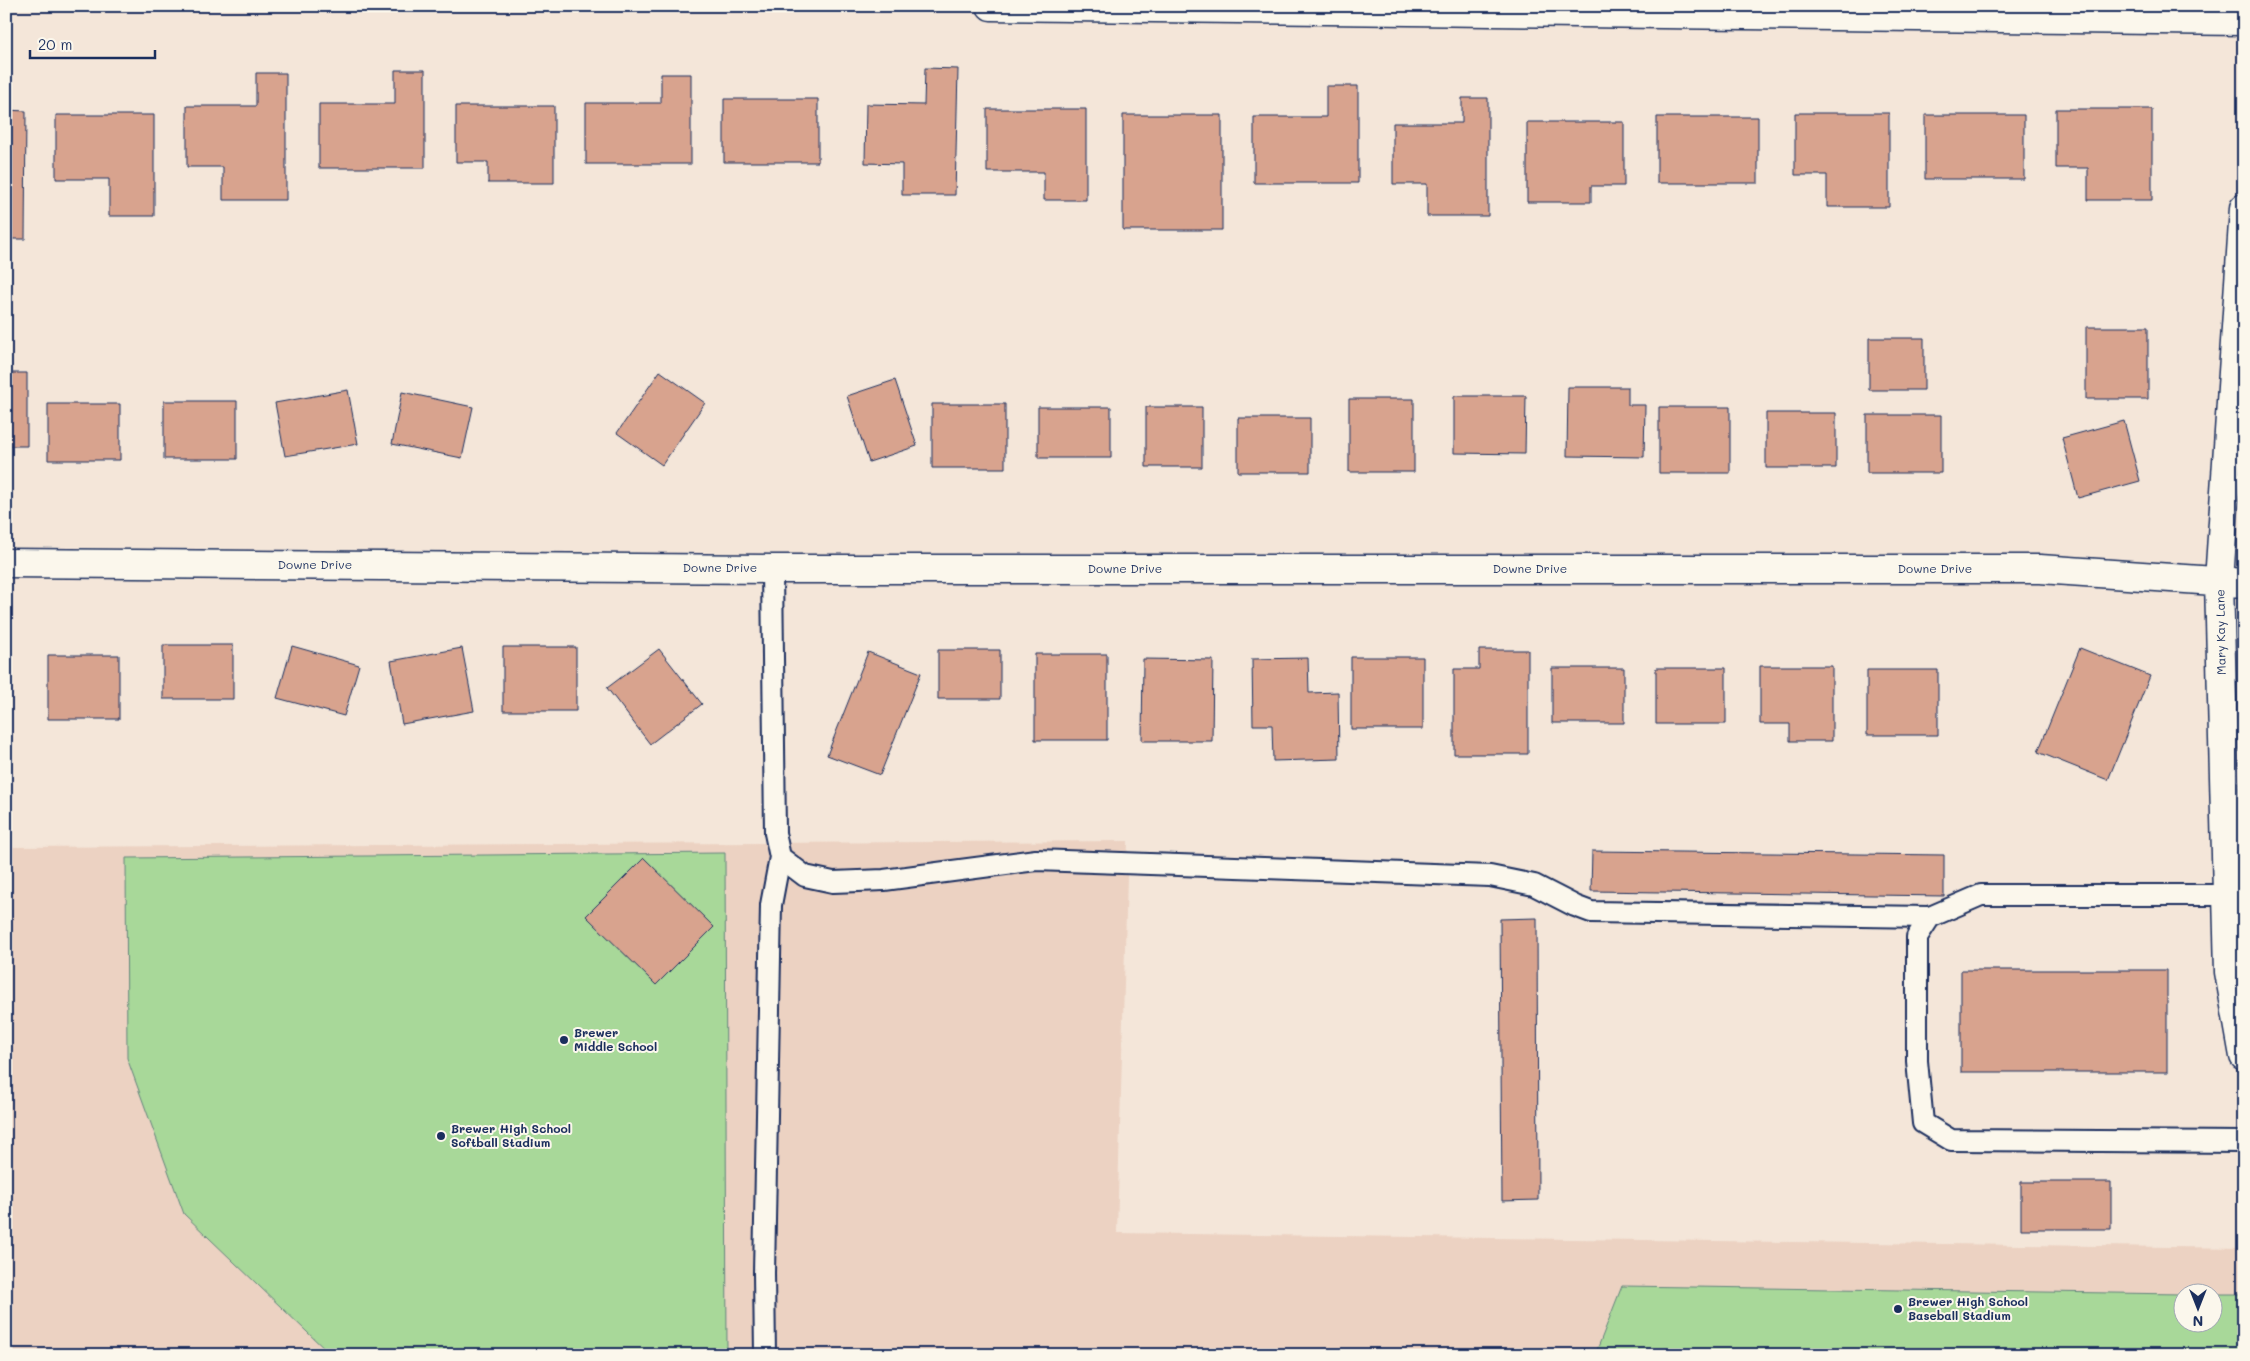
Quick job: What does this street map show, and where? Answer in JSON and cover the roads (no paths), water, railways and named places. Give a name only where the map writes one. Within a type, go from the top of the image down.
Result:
[{"type":"street","points":[[991,6],[2244,22]]},
{"type":"street","name":"Mary Kay Lane","points":[[2244,208],[2232,582],[2235,894],[2229,972],[2244,1056]]},
{"type":"street","name":"Downe Drive","points":[[6,563],[772,569],[2040,569],[2232,582]]},
{"type":"lane","points":[[765,1355],[764,1273],[771,905],[780,858],[775,833],[772,569]]},
{"type":"lane","points":[[780,858],[805,876],[832,882],[884,880],[1036,860],[1490,876],[1534,885],[1591,912],[1930,917],[1982,895],[2235,894]]},
{"type":"lane","points":[[1930,917],[1917,938],[1917,1061],[1923,1123],[1951,1140],[2244,1142]]},
{"type":"place","name":"Brewer Middle School","points":[[564,1040]]},
{"type":"place","name":"Brewer High School Softball Stadium","points":[[441,1136]]},
{"type":"place","name":"Brewer High School Baseball Stadium","points":[[1898,1309]]}]
